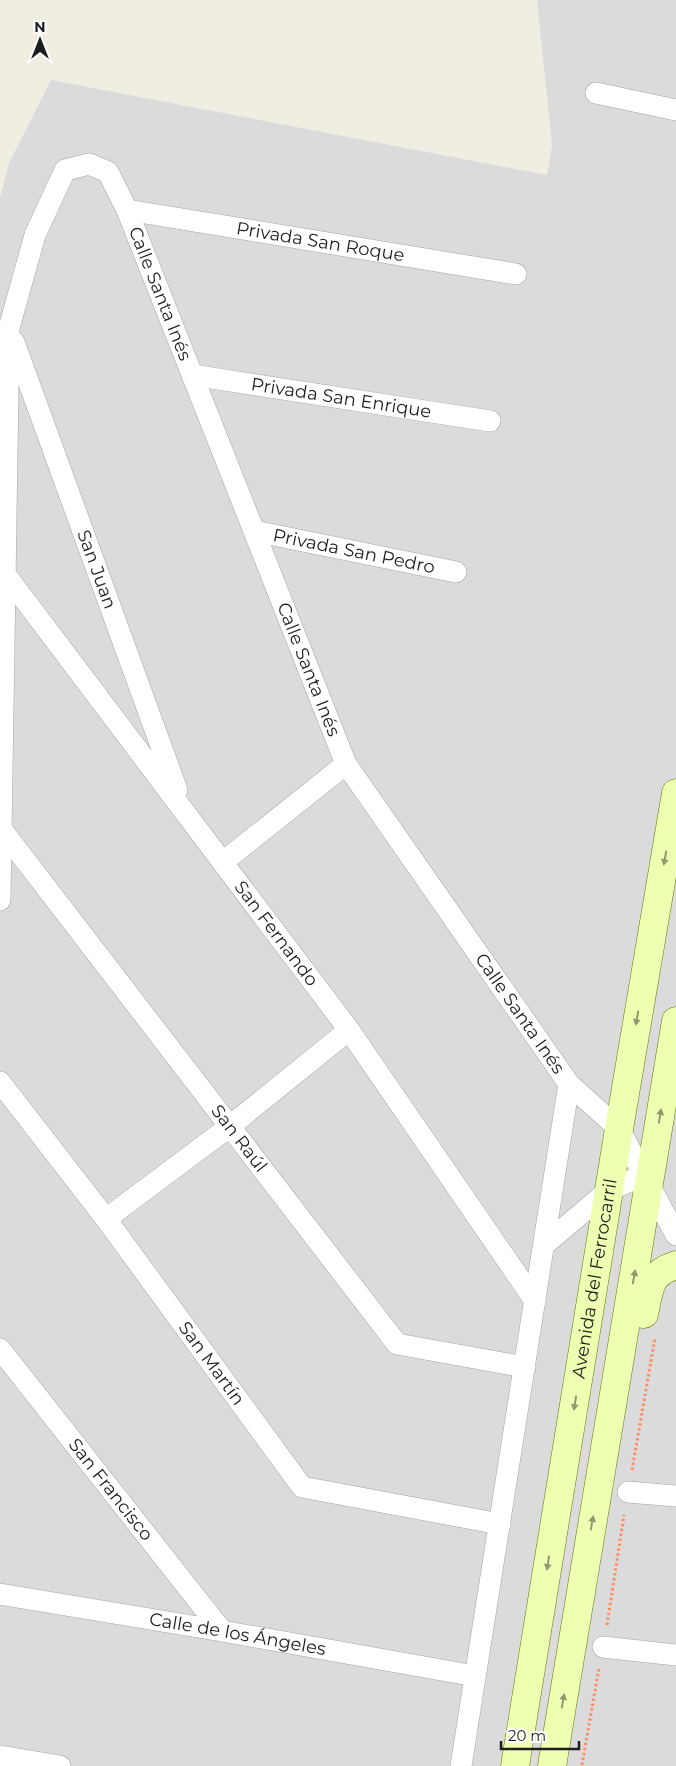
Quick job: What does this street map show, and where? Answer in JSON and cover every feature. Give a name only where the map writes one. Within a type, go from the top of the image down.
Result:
[{"type":"street","points":[[596,93],[676,110]]},
{"type":"street","name":"Calle Santa Inés","points":[[9,328],[35,235],[64,170],[89,164],[108,172],[127,210],[346,764],[569,1084],[619,1129]]},
{"type":"street","name":"Privada San Roque","points":[[127,210],[516,274]]},
{"type":"street","points":[[0,900],[9,328]]},
{"type":"street","name":"San Juan","points":[[9,328],[185,811]]},
{"type":"street","name":"Privada San Enrique","points":[[192,376],[490,421]]},
{"type":"street","name":"Privada San Pedro","points":[[254,530],[456,572]]},
{"type":"street","name":"San Fernando","points":[[6,575],[349,1030],[535,1301]]},
{"type":"street","points":[[223,862],[346,764]]},
{"type":"street","name":"Avenida del Ferrocarril","points":[[515,1766],[676,793]]},
{"type":"street","name":"San Raúl","points":[[2,830],[397,1344],[524,1368]]},
{"type":"street","name":"Avenida del Ferrocarril","points":[[552,1766],[676,1021]]},
{"type":"street","points":[[106,1219],[229,1127],[349,1030]]},
{"type":"street","name":"San Martín","points":[[0,1082],[106,1219],[302,1487],[500,1524]]},
{"type":"street","points":[[461,1766],[569,1084]]},
{"type":"street","points":[[619,1129],[676,1235]]},
{"type":"street","points":[[544,1245],[609,1190],[632,1180],[649,1186]]},
{"type":"street","points":[[609,1418],[631,1377],[651,1280],[664,1269],[676,1265]]},
{"type":"street","name":"San Francisco","points":[[0,1349],[222,1631]]},
{"type":"street","points":[[628,1492],[676,1496]]},
{"type":"street","name":"Calle de los Ángeles","points":[[0,1594],[475,1676]]},
{"type":"street","points":[[603,1647],[676,1655]]},
{"type":"street","points":[[0,1756],[60,1766]]},
{"type":"path","points":[[582,1766],[655,1337]]},
{"type":"shaded area","points":[[537,0],[676,0],[676,1766],[0,1766],[0,198],[9,163],[51,80],[547,175],[552,145]]}]
